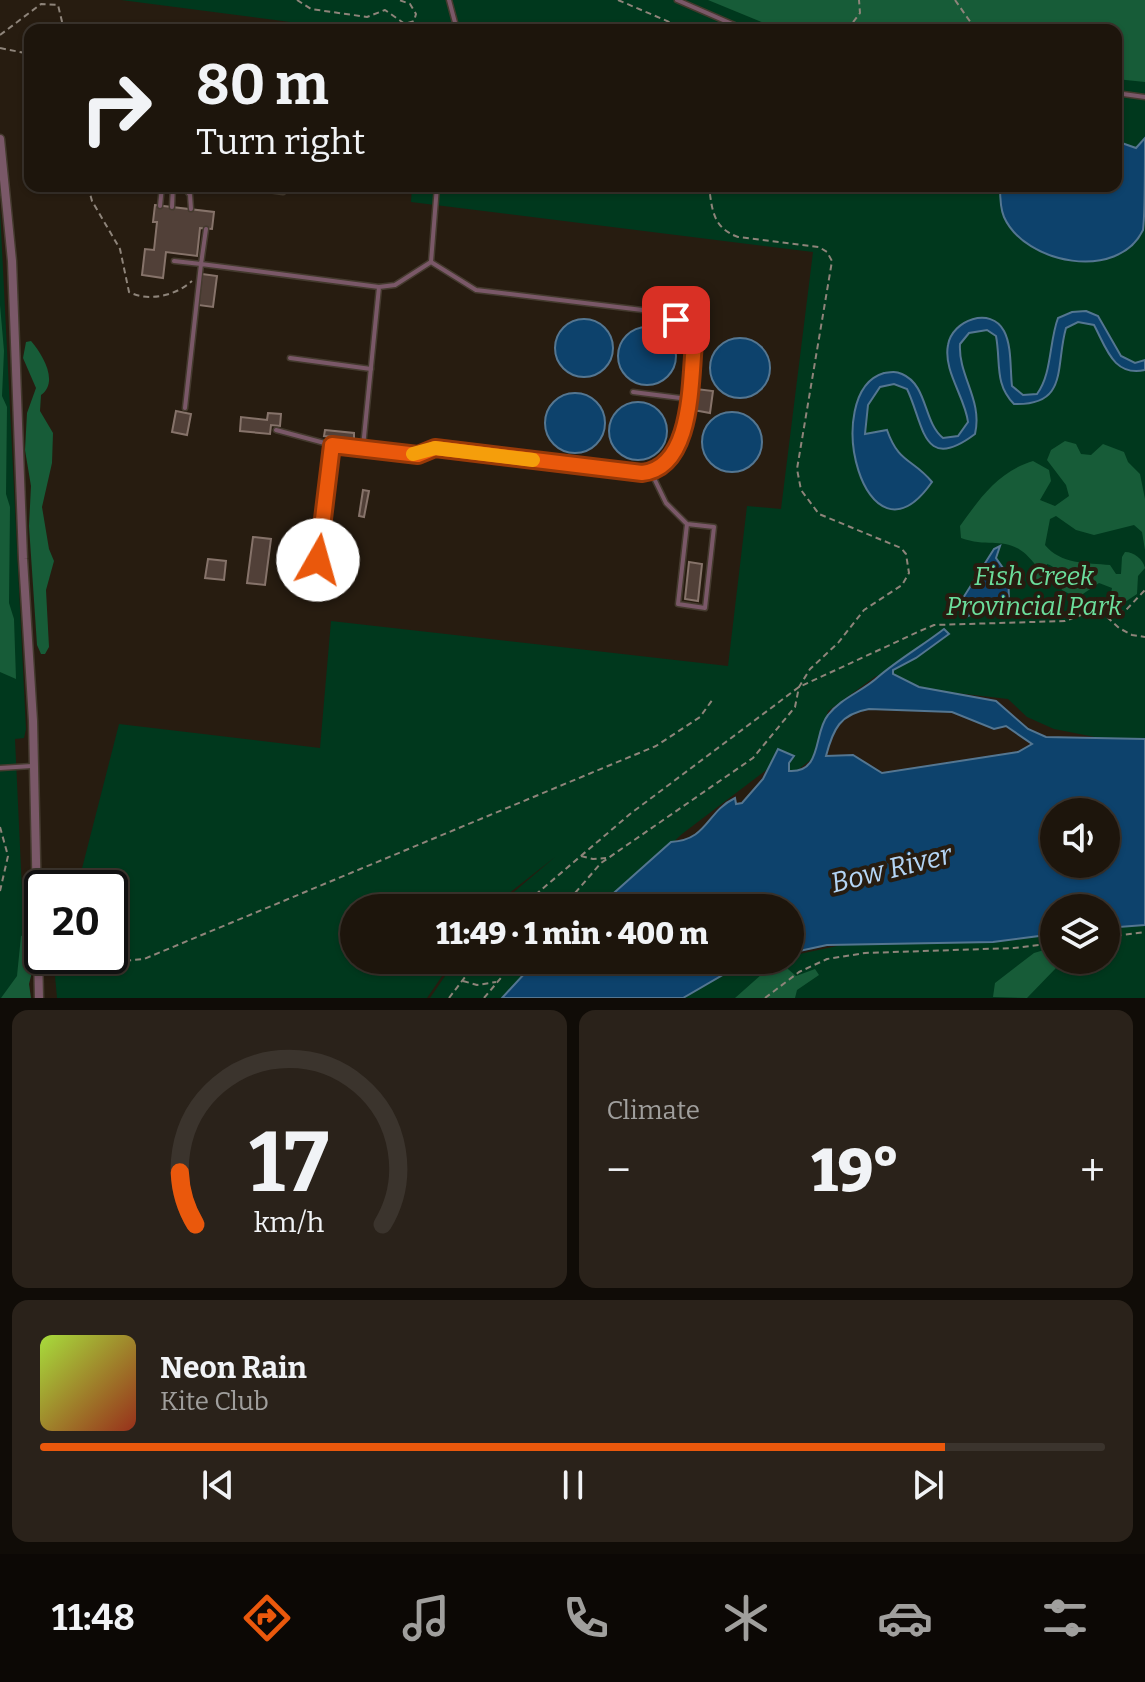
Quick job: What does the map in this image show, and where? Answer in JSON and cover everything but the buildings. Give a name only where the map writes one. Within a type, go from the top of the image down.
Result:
[{"type":"street","points":[[0,139],[12,261],[23,559],[35,766],[39,998]]},
{"type":"lane","points":[[449,0],[455,24]]},
{"type":"lane","points":[[677,0],[732,24]]},
{"type":"lane","points":[[1122,94],[1145,97]]},
{"type":"lane","points":[[160,206],[161,192]]},
{"type":"lane","points":[[172,207],[173,192]]},
{"type":"lane","points":[[188,192],[191,209]]},
{"type":"lane","points":[[431,262],[437,192]]},
{"type":"lane","points":[[185,408],[206,229]]},
{"type":"lane","points":[[174,261],[379,287],[395,285],[431,262]]},
{"type":"lane","points":[[276,430],[332,445],[418,455],[435,448],[651,472],[665,463],[678,447],[688,399],[694,344],[676,320],[659,312],[476,290],[431,262]]},
{"type":"lane","points":[[363,447],[379,287]]},
{"type":"lane","points":[[290,358],[371,369]]},
{"type":"lane","points":[[633,392],[688,399]]},
{"type":"lane","points":[[315,587],[332,445]]},
{"type":"lane","points":[[651,472],[666,503],[687,524],[714,527],[705,608],[678,604],[687,524]]},
{"type":"lane","points":[[0,768],[35,766]]},
{"type":"path","points":[[58,5],[62,0]]},
{"type":"path","points":[[297,0],[311,9],[367,17],[385,10],[405,24],[414,21],[416,14],[412,6],[399,0]]},
{"type":"path","points":[[618,0],[674,24]]},
{"type":"path","points":[[852,24],[860,13],[859,0]]},
{"type":"path","points":[[955,0],[972,24]]},
{"type":"path","points":[[0,35],[41,4],[58,5]]},
{"type":"path","points":[[58,5],[63,24]]},
{"type":"path","points":[[0,48],[24,53]]},
{"type":"path","points":[[90,192],[120,249],[129,292],[139,297],[157,298],[188,285],[200,272]]},
{"type":"path","points":[[575,894],[610,857],[753,758],[795,707],[799,687],[810,669],[838,643],[864,610],[902,585],[909,573],[906,554],[901,548],[819,514],[801,490],[797,469],[832,261],[827,252],[819,247],[727,233],[718,225],[710,192]]},
{"type":"path","points":[[1107,617],[1125,611],[1145,590]]},
{"type":"path","points":[[536,894],[580,855],[799,687],[934,625],[1065,621],[1089,612],[1107,617],[1119,628],[1145,637]]},
{"type":"path","points":[[128,960],[144,959],[656,746],[700,717],[713,699]]},
{"type":"path","points":[[0,827],[8,856],[0,891]]},
{"type":"path","points":[[580,855],[593,859],[610,857]]},
{"type":"path","points":[[1120,935],[1145,932]]},
{"type":"path","points":[[765,998],[799,972],[827,959],[865,953],[1040,945]]},
{"type":"path","points":[[449,998],[467,974]]},
{"type":"path","points":[[484,998],[504,974]]},
{"type":"path","points":[[462,980],[477,985],[497,982]]},
{"type":"green space","name":"Fish Creek Provincial Park","points":[[121,0],[1145,0],[1145,742],[1110,740],[1054,729],[1027,717],[1008,699],[930,690],[892,676],[876,676],[828,711],[813,758],[794,773],[777,762],[682,834],[618,894],[511,894],[555,857],[508,894],[340,894],[340,974],[443,974],[427,998],[57,998],[55,974],[128,974],[128,870],[82,870],[119,724],[320,748],[331,621],[728,666],[747,506],[781,509],[813,252],[411,202],[412,192],[1122,192],[1122,24],[305,24]]},
{"type":"green space","points":[[708,0],[1145,0],[1145,82],[1122,80],[1122,24],[766,24]]},
{"type":"green space","points":[[0,209],[26,729],[24,738],[15,739],[27,998],[0,998]]},
{"type":"green space","points":[[0,305],[4,351],[2,396],[7,407],[9,603],[14,619],[16,679],[0,672]]},
{"type":"green space","points":[[31,341],[49,376],[49,383],[41,395],[40,411],[53,433],[52,463],[42,507],[54,561],[46,590],[49,647],[45,654],[41,654],[37,645],[29,526],[31,486],[25,450],[27,413],[36,388],[23,358],[26,342]]},
{"type":"green space","points":[[1065,441],[1076,444],[1081,454],[1091,455],[1103,444],[1124,452],[1128,462],[1140,474],[1145,499],[1145,550],[1142,532],[1134,525],[1094,535],[1076,530],[1056,516],[1050,519],[1045,545],[1066,559],[1110,565],[1116,574],[1121,574],[1125,552],[1140,559],[1145,568],[1138,576],[1137,594],[1122,604],[1117,613],[1109,605],[1112,588],[1099,583],[1077,598],[1062,590],[1052,566],[1047,564],[1046,568],[1051,579],[1049,586],[1033,579],[1037,567],[1019,549],[961,538],[960,526],[983,496],[1010,472],[1033,461],[1049,470],[1051,481],[1040,500],[1055,506],[1069,496],[1066,485],[1047,460],[1051,450]]},
{"type":"green space","points":[[1120,914],[1145,915],[1145,998],[683,998],[728,974],[804,974],[804,953],[861,941],[1040,922],[1040,974],[1120,974]]},
{"type":"green space","points":[[24,935],[24,974],[32,974],[31,998],[1,998],[17,976],[21,936]]},
{"type":"green space","points":[[1040,951],[1040,974],[1050,974],[1027,998],[993,997],[995,983]]},
{"type":"green space","points":[[815,969],[819,975],[797,990],[795,998],[735,998],[762,974],[796,976]]},
{"type":"green space","points":[[446,974],[532,974],[509,998],[430,998]]},
{"type":"water","points":[[1145,138],[1143,230],[1131,246],[1114,257],[1072,261],[1051,255],[1031,246],[1015,233],[1004,217],[1000,192],[1122,192],[1122,143],[1136,148]]},
{"type":"water","points":[[1086,311],[1098,316],[1121,356],[1135,363],[1145,360],[1145,370],[1134,371],[1118,365],[1094,325],[1078,322],[1066,328],[1052,391],[1032,403],[1014,404],[1003,389],[996,336],[987,330],[969,333],[960,344],[960,356],[976,410],[975,434],[958,445],[944,449],[935,447],[922,429],[907,389],[894,384],[880,387],[868,405],[865,434],[887,430],[901,455],[932,482],[908,506],[887,508],[870,495],[858,471],[853,441],[855,412],[865,387],[884,373],[902,374],[917,386],[932,423],[943,438],[958,436],[968,422],[947,355],[951,336],[957,329],[973,319],[990,319],[998,323],[1008,344],[1012,386],[1023,395],[1037,394],[1048,367],[1058,318],[1072,312]]},
{"type":"water","points":[[584,319],[605,327],[613,348],[605,369],[584,377],[563,369],[555,348],[563,327]]},
{"type":"water","points":[[647,327],[668,335],[676,356],[668,377],[647,385],[626,377],[618,356],[626,335]]},
{"type":"water","points":[[740,338],[761,347],[770,368],[761,389],[740,398],[719,389],[710,368],[719,347]]},
{"type":"water","points":[[575,393],[596,402],[605,423],[596,444],[575,453],[554,444],[545,423],[554,402]]},
{"type":"water","points":[[638,402],[659,410],[667,431],[659,452],[638,460],[617,452],[609,431],[617,410]]},
{"type":"water","points":[[732,412],[753,421],[762,442],[753,463],[732,472],[711,463],[702,442],[711,421]]},
{"type":"water","points":[[1000,546],[996,558],[1008,575],[1009,598],[1004,603],[965,617],[961,612],[963,598],[994,549]]},
{"type":"water","name":"Bow River","points":[[944,629],[949,634],[893,670],[893,674],[919,687],[996,701],[1028,729],[1046,737],[1145,739],[1145,925],[1120,927],[1120,894],[1040,894],[1040,936],[993,942],[827,945],[804,950],[804,894],[613,894],[671,842],[693,836],[718,810],[735,798],[736,804],[742,803],[763,779],[778,749],[794,756],[789,763],[789,771],[807,766],[816,750],[823,723],[833,709]],"holes":[[[859,711],[952,712],[994,729],[1006,726],[1032,744],[1018,752],[882,773],[853,755],[826,756],[839,724]]]},
{"type":"water","points":[[524,974],[725,974],[683,998],[502,998]]},
{"type":"slow traffic","points":[[413,454],[435,448],[533,460]]},
{"type":"route","points":[[318,560],[332,445],[418,455],[435,448],[642,473],[658,468],[678,447],[683,435],[688,399],[694,344],[676,320]]}]
